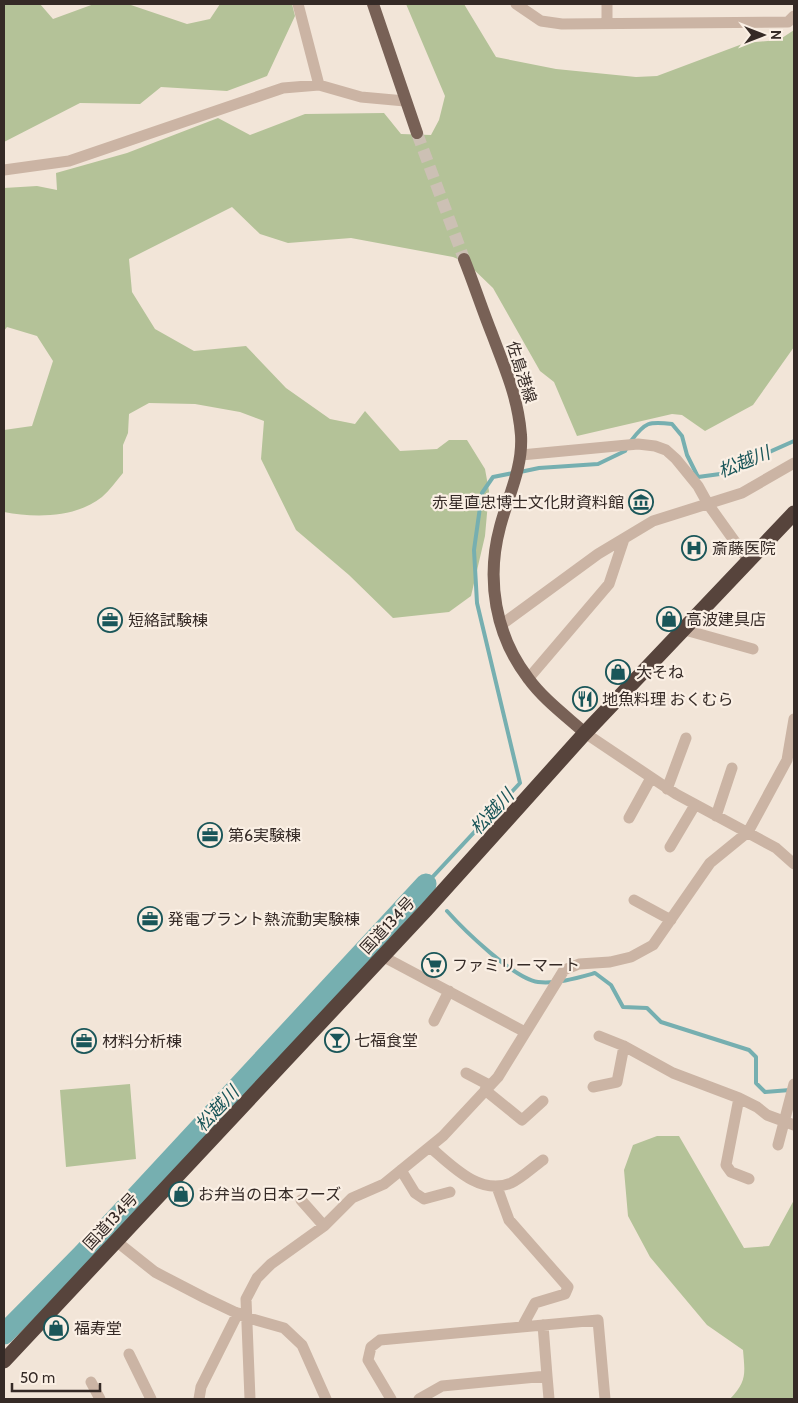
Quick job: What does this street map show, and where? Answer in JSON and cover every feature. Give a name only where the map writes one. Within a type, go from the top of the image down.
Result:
[{"type":"highway","name":"国道134号","points":[[4,1361],[533,793],[585,733],[685,630],[748,560],[794,513]]},
{"type":"main road","points":[[373,4],[417,133]]},
{"type":"main road","name":"佐島港線","points":[[464,259],[510,377],[518,411],[520,458],[513,488],[500,528],[494,564],[494,596],[501,624],[513,655],[528,679],[585,733]]},
{"type":"street","points":[[298,4],[319,85]]},
{"type":"street","points":[[516,4],[542,21],[562,24],[788,22],[794,16]]},
{"type":"street","points":[[606,23],[607,4]]},
{"type":"street","points":[[4,170],[70,161],[282,88],[319,85],[361,97],[405,101]]},
{"type":"street","points":[[520,458],[638,444],[655,446],[666,450],[698,486],[708,504],[748,560]]},
{"type":"street","points":[[501,624],[598,554],[653,521],[742,493],[794,463]]},
{"type":"street","points":[[528,679],[562,638],[593,606],[609,584],[624,539]]},
{"type":"street","points":[[685,630],[753,649]]},
{"type":"street","points":[[200,1399],[201,1387],[241,1315],[246,1299],[257,1278],[270,1264],[324,1226],[352,1198],[384,1184],[430,1148],[498,1077],[564,970],[579,964],[610,962],[631,957],[653,945],[710,862],[748,832],[790,762],[794,719]]},
{"type":"street","points":[[585,733],[667,789],[776,848],[794,864]]},
{"type":"street","points":[[667,789],[686,738]]},
{"type":"street","points":[[716,816],[732,768]]},
{"type":"street","points":[[629,818],[651,778]]},
{"type":"street","points":[[670,848],[695,805]]},
{"type":"street","points":[[634,900],[671,920]]},
{"type":"street","points":[[382,956],[525,1032]]},
{"type":"street","points":[[434,1021],[449,992]]},
{"type":"street","points":[[599,1036],[624,1046],[673,1073],[739,1098],[757,1107],[767,1115],[789,1123]]},
{"type":"street","points":[[593,1087],[617,1082],[624,1046]]},
{"type":"street","points":[[466,1073],[487,1088],[522,1120],[543,1101]]},
{"type":"street","points":[[778,1145],[789,1123],[794,1084]]},
{"type":"street","points":[[739,1098],[726,1165],[731,1172],[749,1179]]},
{"type":"street","points":[[430,1148],[474,1181],[497,1187],[512,1182],[543,1160]]},
{"type":"street","points":[[401,1170],[416,1193],[424,1199],[450,1192]]},
{"type":"street","points":[[497,1187],[509,1220],[568,1287],[565,1294],[535,1303],[522,1327]]},
{"type":"street","points":[[301,1200],[324,1226]]},
{"type":"street","points":[[116,1241],[155,1272],[241,1315],[284,1328],[302,1345],[326,1399]]},
{"type":"street","points":[[241,1315],[250,1399]]},
{"type":"street","points":[[391,1399],[368,1360],[371,1347],[380,1340],[598,1320],[604,1399]]},
{"type":"street","points":[[543,1325],[548,1399]]},
{"type":"street","points":[[129,1354],[149,1398]]},
{"type":"street","points":[[419,1399],[442,1386],[546,1376]]},
{"type":"street","points":[[90,1382],[100,1399]]},
{"type":"green space","points":[[4,4],[40,4],[53,19],[94,4],[128,4],[187,24],[210,19],[220,4],[292,4],[295,16],[267,76],[227,91],[161,87],[140,104],[80,103],[4,142]]},
{"type":"green space","points":[[406,4],[464,4],[496,57],[556,69],[636,77],[657,76],[745,43],[779,40],[794,30],[794,347],[753,405],[705,431],[682,415],[672,414],[577,436],[554,382],[540,371],[493,288],[467,263],[453,257],[351,238],[288,243],[260,234],[232,207],[129,259],[132,292],[155,329],[194,351],[246,346],[286,388],[330,419],[355,424],[365,411],[400,451],[437,449],[449,440],[467,440],[485,469],[489,491],[485,536],[471,596],[449,612],[393,618],[349,575],[296,530],[261,459],[264,421],[240,412],[195,404],[149,403],[129,414],[128,433],[123,445],[123,473],[102,497],[80,509],[55,515],[29,515],[4,512],[4,430],[32,426],[53,361],[37,336],[7,327],[4,331],[4,188],[37,186],[57,190],[56,173],[127,153],[218,118],[250,135],[305,114],[384,113],[401,134],[431,135],[439,120],[445,96]]},
{"type":"green space","points":[[130,1084],[136,1159],[66,1167],[60,1090]]},
{"type":"green space","points":[[657,1136],[679,1136],[744,1248],[769,1246],[794,1200],[794,1399],[730,1399],[736,1393],[744,1377],[743,1350],[707,1325],[650,1257],[628,1216],[624,1170],[633,1145]]},
{"type":"waterway","name":"松越川","points":[[631,441],[648,424],[672,424],[682,436],[687,455],[698,477],[720,474],[794,441]]},
{"type":"waterway","name":"松越川","points":[[520,472],[539,468],[598,464],[625,451],[627,447]]},
{"type":"waterway","name":"松越川","points":[[429,888],[426,884],[520,783],[477,603],[474,550],[482,493],[493,477],[513,473]]},
{"type":"waterway","name":"松越川","points":[[4,1334],[83,1254],[426,884]]},
{"type":"waterway","points":[[447,911],[489,952],[528,979],[538,982],[552,982],[595,973],[611,985],[623,1007],[647,1008],[661,1022],[749,1050],[756,1057],[756,1083],[765,1092],[790,1090]]},
{"type":"tunnel","points":[[417,133],[464,259]]},
{"type":"place","name":"赤星直忠博士文化財資料館","points":[[641,502]]},
{"type":"place","name":"斎藤医院","points":[[694,548]]},
{"type":"place","name":"高波建具店","points":[[669,619]]},
{"type":"place","name":"短絡試験棟","points":[[110,620]]},
{"type":"place","name":"大そね","points":[[618,672]]},
{"type":"place","name":"地魚料理 おくむら","points":[[585,699]]},
{"type":"place","name":"第6実験棟","points":[[210,835]]},
{"type":"place","name":"発電プラント熱流動実験棟","points":[[150,919]]},
{"type":"place","name":"ファミリーマート","points":[[434,965]]},
{"type":"place","name":"七福食堂","points":[[337,1040]]},
{"type":"place","name":"材料分析棟","points":[[84,1041]]},
{"type":"place","name":"お弁当の日本フーズ","points":[[181,1194]]},
{"type":"place","name":"福寿堂","points":[[56,1328]]}]
